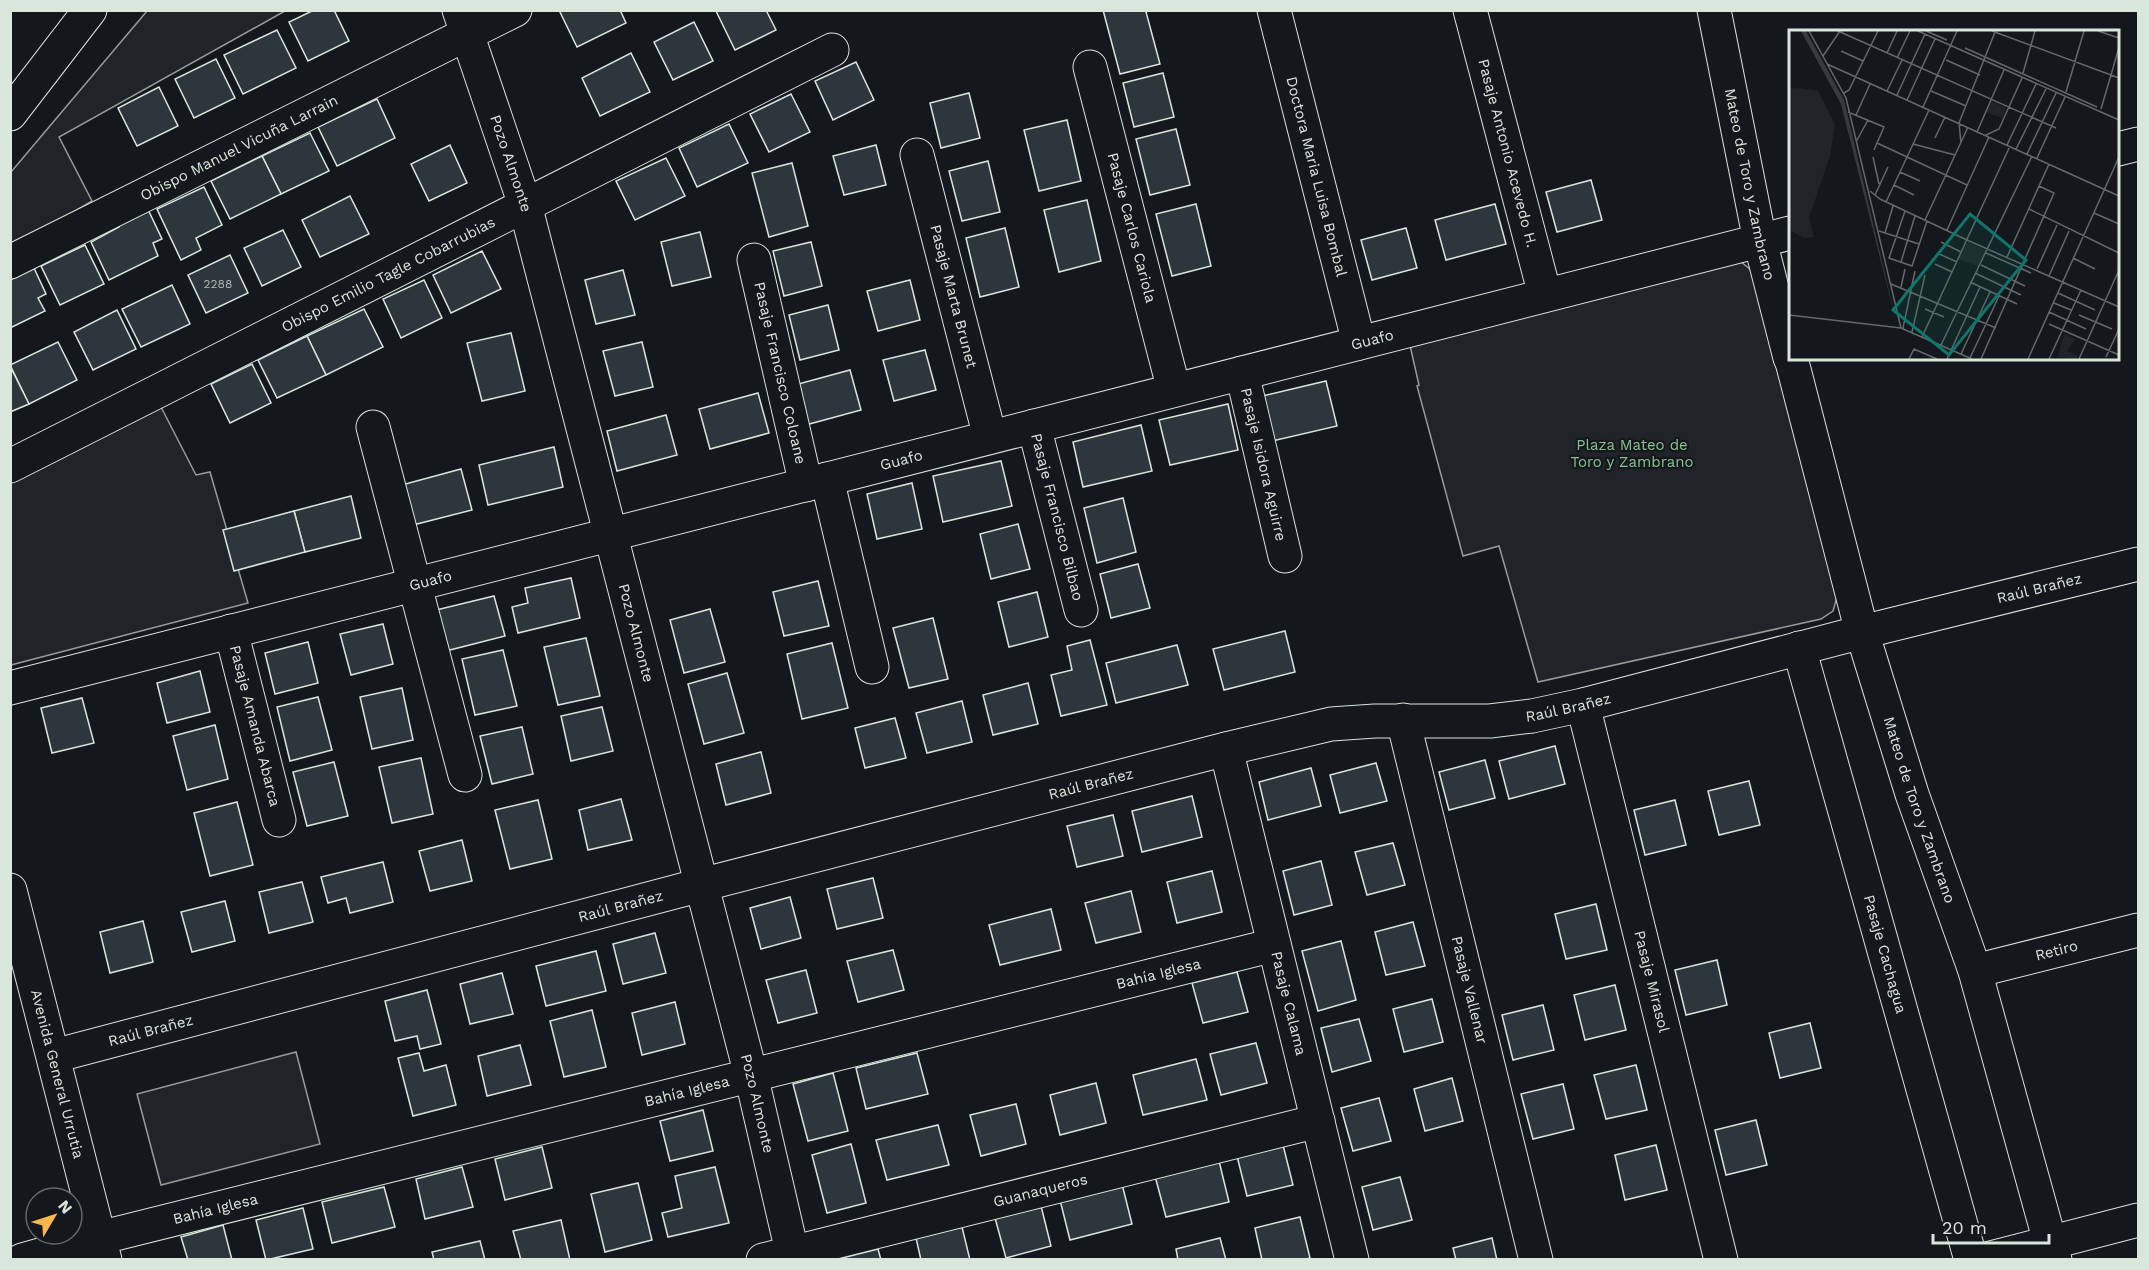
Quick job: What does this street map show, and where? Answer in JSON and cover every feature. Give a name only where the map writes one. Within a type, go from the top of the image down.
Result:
[{"type":"street","points":[[10,114],[90,10]]},
{"type":"street","name":"Obispo Manuel Vicuña Larrain","points":[[10,262],[464,22],[515,10]]},
{"type":"street","name":"Doctora Maria Luisa Bombal","points":[[1274,10],[1359,343]]},
{"type":"street","name":"Pasaje Antonio Acevedo H.","points":[[1470,10],[1545,296]]},
{"type":"street","name":"Mateo de Toro y Zambrano","points":[[1714,10],[1775,237],[1789,343]]},
{"type":"street","name":"Pozo Almonte","points":[[464,22],[525,206],[751,1075],[783,1257]]},
{"type":"street","name":"Obispo Emilio Tagle Cobarrubias","points":[[10,466],[832,50]]},
{"type":"street","name":"Pasaje Carlos Cariola","points":[[1090,67],[1174,390]]},
{"type":"street","points":[[2119,149],[2139,144]]},
{"type":"street","name":"Pasaje Marta Brunet","points":[[917,155],[990,437]]},
{"type":"street","name":"Guafo","points":[[10,688],[1775,237]]},
{"type":"street","name":"Pasaje Francisco Coloane","points":[[754,260],[816,482],[872,667]]},
{"type":"street","name":"Mateo de Toro y Zambrano","points":[[1792,360],[1862,632],[1912,794],[1975,971],[2053,1251]]},
{"type":"street","name":"Pasaje Isidora Aguirre","points":[[1242,373],[1285,556]]},
{"type":"street","name":"Pasaje Francisco Bilbao","points":[[1034,426],[1081,610]]},
{"type":"street","points":[[373,427],[465,775]]},
{"type":"street","name":"Raúl Brañez","points":[[54,1056],[701,885],[1331,724],[1403,720],[1490,721],[1532,716],[2139,564]]},
{"type":"street","name":"Pasaje Amanda Abarca","points":[[231,631],[279,820]]},
{"type":"street","name":"Pasaje Cachagua","points":[[1799,648],[1971,1260]]},
{"type":"street","name":"Pasaje Mirasol","points":[[1583,705],[1720,1260]]},
{"type":"street","name":"Pasaje Vallenar","points":[[1403,720],[1536,1260]]},
{"type":"street","name":"Pasaje Calama","points":[[1226,749],[1352,1260]]},
{"type":"street","name":"Avenida General Urrutia","points":[[10,890],[102,1249]]},
{"type":"street","name":"Retiro","points":[[1975,971],[2139,930]]},
{"type":"street","name":"Bahía Iglesa","points":[[22,1260],[102,1249],[751,1075],[1274,945]]},
{"type":"street","name":"Guanaqueros","points":[[783,1257],[1318,1121]]},
{"type":"street","points":[[1983,1260],[2053,1251],[2139,1220]]},
{"type":"green space","points":[[147,11],[285,11],[59,137],[92,201],[11,250],[11,172]]},
{"type":"green space","name":"Plaza Mateo de Toro y Zambrano","points":[[1740,261],[1751,270],[1837,597],[1833,611],[1821,619],[1538,682],[1499,546],[1463,556],[1417,386],[1419,385],[1409,341]]},
{"type":"green space","points":[[160,405],[196,475],[210,472],[248,603],[11,665],[11,479]]},
{"type":"green space","points":[[296,1052],[320,1144],[161,1185],[137,1094]]},
{"type":"building","points":[[314,10],[334,10],[349,41],[308,61],[289,22]]},
{"type":"building","points":[[559,10],[620,10],[626,23],[577,47]]},
{"type":"building","points":[[766,10],[776,30],[735,50],[716,11]]},
{"type":"building","points":[[1103,10],[1150,10],[1146,12],[1160,64],[1120,74]]},
{"type":"building","points":[[694,22],[713,61],[673,80],[654,42]]},
{"type":"building","points":[[277,30],[296,68],[243,94],[224,55]]},
{"type":"building","points":[[631,53],[650,92],[600,116],[582,78]]},
{"type":"building","points":[[216,59],[235,98],[194,118],[175,79]]},
{"type":"building","points":[[856,62],[874,100],[833,120],[815,81]]},
{"type":"building","points":[[1163,73],[1174,117],[1134,127],[1123,83]]},
{"type":"building","points":[[159,87],[178,126],[137,146],[118,108]]},
{"type":"building","points":[[969,93],[980,138],[941,148],[930,103]]},
{"type":"building","points":[[791,94],[810,132],[769,152],[750,114]]},
{"type":"building","points":[[377,99],[395,138],[337,166],[318,127]]},
{"type":"building","points":[[1067,120],[1081,181],[1039,191],[1024,130]]},
{"type":"building","points":[[729,124],[748,163],[697,187],[679,148]]},
{"type":"building","points":[[1176,129],[1190,185],[1150,195],[1136,139]]},
{"type":"building","points":[[310,133],[329,171],[281,194],[262,156]]},
{"type":"building","points":[[450,145],[467,183],[429,201],[411,164]]},
{"type":"building","points":[[876,145],[886,185],[844,195],[833,156]]},
{"type":"building","points":[[262,156],[281,194],[230,219],[211,181]]},
{"type":"building","points":[[666,158],[685,196],[635,220],[616,181]]},
{"type":"building","points":[[988,161],[1000,212],[962,221],[949,171]]},
{"type":"building","points":[[792,163],[808,226],[769,237],[752,173]]},
{"type":"building","points":[[1591,180],[1602,220],[1557,232],[1546,192]]},
{"type":"building","points":[[204,187],[222,225],[196,238],[201,250],[181,260],[157,209]]},
{"type":"building","points":[[350,196],[369,234],[320,257],[302,220]]},
{"type":"building","points":[[143,199],[162,239],[153,243],[158,256],[109,280],[91,242],[119,227],[113,214]]},
{"type":"building","points":[[1087,200],[1101,261],[1059,272],[1044,210]]},
{"type":"building","points":[[1196,204],[1211,266],[1172,276],[1156,214]]},
{"type":"building","points":[[1495,204],[1506,244],[1446,260],[1435,220]]},
{"type":"building","points":[[1005,228],[1019,287],[980,297],[966,238]]},
{"type":"building","points":[[1406,228],[1417,268],[1372,280],[1361,240]]},
{"type":"building","points":[[283,230],[301,267],[262,286],[244,248]]},
{"type":"building","points":[[700,232],[711,277],[672,286],[661,242]]},
{"type":"building","points":[[811,242],[822,286],[784,296],[773,251]]},
{"type":"building","points":[[85,245],[104,284],[60,305],[41,266]]},
{"type":"building","points":[[482,251],[501,289],[451,313],[433,275]]},
{"type":"building","points":[[230,255],[248,293],[206,313],[188,275]]},
{"type":"building","points":[[34,268],[46,294],[38,298],[45,311],[10,328],[10,280]]},
{"type":"building","points":[[623,270],[635,315],[596,324],[585,280]]},
{"type":"building","points":[[424,280],[442,318],[401,338],[383,299]]},
{"type":"building","points":[[910,280],[920,320],[878,331],[867,291]]},
{"type":"building","points":[[172,285],[190,324],[141,347],[122,309]]},
{"type":"building","points":[[828,305],[839,350],[800,360],[789,315]]},
{"type":"building","points":[[364,309],[383,347],[326,375],[307,336]]},
{"type":"building","points":[[117,310],[136,349],[93,370],[74,332]]},
{"type":"building","points":[[511,333],[525,391],[482,401],[467,343]]},
{"type":"building","points":[[307,336],[326,375],[277,398],[258,360]]},
{"type":"building","points":[[58,342],[77,380],[29,404],[10,365]]},
{"type":"building","points":[[642,342],[653,387],[615,396],[603,351]]},
{"type":"building","points":[[925,350],[936,390],[894,401],[883,360]]},
{"type":"building","points":[[252,364],[271,403],[230,423],[211,384]]},
{"type":"building","points":[[10,366],[29,404],[10,412]]},
{"type":"building","points":[[850,370],[861,410],[802,426],[791,386]]},
{"type":"building","points":[[1326,381],[1337,426],[1268,442],[1258,397]]},
{"type":"building","points":[[758,393],[769,433],[710,449],[699,409]]},
{"type":"building","points":[[1228,404],[1238,450],[1170,465],[1159,420]]},
{"type":"building","points":[[666,415],[677,455],[617,471],[607,431]]},
{"type":"building","points":[[1141,425],[1152,471],[1083,487],[1073,442]]},
{"type":"building","points":[[554,447],[563,487],[488,505],[479,465]]},
{"type":"building","points":[[1001,461],[1012,506],[943,522],[933,476]]},
{"type":"building","points":[[461,469],[472,510],[409,526],[398,486]]},
{"type":"building","points":[[912,483],[922,529],[877,539],[867,494]]},
{"type":"building","points":[[351,496],[361,538],[305,552],[294,511]]},
{"type":"building","points":[[1123,498],[1136,552],[1097,563],[1084,508]]},
{"type":"building","points":[[294,511],[305,552],[234,571],[223,530]]},
{"type":"building","points":[[1018,524],[1030,569],[991,579],[980,534]]},
{"type":"building","points":[[1138,564],[1150,608],[1111,618],[1100,574]]},
{"type":"building","points":[[571,578],[580,618],[518,633],[512,607],[528,603],[525,588]]},
{"type":"building","points":[[818,581],[829,626],[784,636],[773,592]]},
{"type":"building","points":[[1037,592],[1048,637],[1009,647],[998,602]]},
{"type":"building","points":[[494,596],[505,636],[442,652],[432,611]]},
{"type":"building","points":[[710,609],[725,662],[684,673],[670,620]]},
{"type":"building","points":[[933,618],[948,679],[909,688],[893,628]]},
{"type":"building","points":[[383,624],[393,664],[351,675],[340,634]]},
{"type":"building","points":[[1285,631],[1295,672],[1224,690],[1213,649]]},
{"type":"building","points":[[586,638],[600,696],[558,705],[544,647]]},
{"type":"building","points":[[1090,640],[1107,705],[1061,716],[1051,675],[1072,670],[1067,646]]},
{"type":"building","points":[[308,642],[318,683],[275,694],[265,653]]},
{"type":"building","points":[[832,643],[848,708],[802,719],[787,654]]},
{"type":"building","points":[[1177,645],[1188,685],[1116,703],[1106,663]]},
{"type":"building","points":[[503,650],[517,706],[475,715],[462,659]]},
{"type":"building","points":[[200,671],[210,712],[167,723],[157,683]]},
{"type":"building","points":[[727,673],[744,733],[704,744],[688,684]]},
{"type":"building","points":[[1028,683],[1038,724],[993,735],[983,695]]},
{"type":"building","points":[[402,688],[413,740],[372,749],[360,697]]},
{"type":"building","points":[[318,697],[332,750],[290,761],[277,707]]},
{"type":"building","points":[[82,698],[94,743],[52,753],[41,708]]},
{"type":"building","points":[[962,701],[972,742],[927,753],[916,713]]},
{"type":"building","points":[[602,707],[613,751],[571,761],[561,716]]},
{"type":"building","points":[[895,718],[906,758],[865,768],[855,728]]},
{"type":"building","points":[[215,725],[228,779],[187,790],[173,736]]},
{"type":"building","points":[[522,727],[533,774],[492,784],[480,736]]},
{"type":"building","points":[[1555,746],[1565,784],[1509,799],[1499,761]]},
{"type":"building","points":[[761,752],[771,793],[726,805],[716,764]]},
{"type":"building","points":[[421,758],[433,814],[392,823],[379,767]]},
{"type":"building","points":[[1485,760],[1495,798],[1449,810],[1439,772]]},
{"type":"building","points":[[334,762],[348,816],[307,826],[293,772]]},
{"type":"building","points":[[1376,763],[1387,801],[1340,813],[1330,775]]},
{"type":"building","points":[[1311,768],[1321,806],[1268,820],[1259,782]]},
{"type":"building","points":[[1749,781],[1760,825],[1719,835],[1708,791]]},
{"type":"building","points":[[1192,796],[1202,837],[1142,852],[1132,811]]},
{"type":"building","points":[[621,799],[632,840],[588,850],[579,810]]},
{"type":"building","points":[[538,800],[552,859],[510,869],[495,810]]},
{"type":"building","points":[[1675,800],[1686,845],[1645,855],[1634,810]]},
{"type":"building","points":[[237,802],[253,865],[210,876],[194,813]]},
{"type":"building","points":[[1113,815],[1123,856],[1077,867],[1067,826]]},
{"type":"building","points":[[462,840],[472,881],[430,891],[419,851]]},
{"type":"building","points":[[1393,843],[1405,885],[1367,895],[1355,852]]},
{"type":"building","points":[[1321,861],[1332,905],[1294,915],[1283,871]]},
{"type":"building","points":[[383,862],[393,902],[350,913],[346,898],[328,903],[321,877]]},
{"type":"building","points":[[1212,871],[1222,912],[1177,923],[1167,882]]},
{"type":"building","points":[[873,878],[883,918],[837,929],[827,889]]},
{"type":"building","points":[[302,882],[313,922],[269,933],[259,892]]},
{"type":"building","points":[[1131,891],[1141,932],[1096,943],[1085,903]]},
{"type":"building","points":[[790,897],[801,938],[761,949],[750,908]]},
{"type":"building","points":[[225,901],[235,941],[192,952],[181,912]]},
{"type":"building","points":[[1596,904],[1607,950],[1566,959],[1555,914]]},
{"type":"building","points":[[1051,909],[1061,950],[1000,965],[989,925]]},
{"type":"building","points":[[143,921],[153,962],[110,973],[100,932]]},
{"type":"building","points":[[1413,922],[1425,966],[1386,975],[1375,932]]},
{"type":"building","points":[[655,933],[666,973],[623,984],[613,944]]},
{"type":"building","points":[[1341,941],[1356,1000],[1318,1011],[1302,951]]},
{"type":"building","points":[[893,950],[904,990],[858,1002],[847,961]]},
{"type":"building","points":[[596,951],[606,991],[546,1006],[536,966]]},
{"type":"building","points":[[1717,960],[1727,1005],[1686,1015],[1675,970]]},
{"type":"building","points":[[806,970],[817,1013],[778,1023],[766,980]]},
{"type":"building","points":[[1237,972],[1248,1012],[1203,1023],[1192,983]]},
{"type":"building","points":[[502,973],[513,1014],[470,1024],[460,984]]},
{"type":"building","points":[[1615,985],[1626,1030],[1585,1040],[1574,995]]},
{"type":"building","points":[[427,990],[441,1044],[420,1049],[417,1036],[395,1041],[385,1001]]},
{"type":"building","points":[[1432,999],[1443,1042],[1404,1052],[1393,1009]]},
{"type":"building","points":[[675,1002],[685,1044],[642,1055],[632,1013]]},
{"type":"building","points":[[1543,1005],[1554,1050],[1513,1060],[1502,1015]]},
{"type":"building","points":[[592,1010],[606,1067],[564,1077],[550,1021]]},
{"type":"building","points":[[1359,1019],[1371,1061],[1332,1072],[1321,1028]]},
{"type":"building","points":[[1810,1023],[1821,1068],[1780,1078],[1769,1033]]},
{"type":"building","points":[[1256,1043],[1267,1083],[1221,1095],[1210,1054]]},
{"type":"building","points":[[520,1045],[531,1085],[487,1096],[478,1056]]},
{"type":"building","points":[[419,1053],[424,1071],[446,1065],[456,1105],[413,1116],[398,1058]]},
{"type":"building","points":[[917,1053],[928,1094],[866,1109],[856,1068]]},
{"type":"building","points":[[1196,1059],[1207,1100],[1143,1115],[1133,1075]]},
{"type":"building","points":[[1636,1065],[1647,1110],[1606,1119],[1594,1075]]},
{"type":"building","points":[[833,1073],[848,1131],[808,1141],[793,1084]]},
{"type":"building","points":[[1452,1078],[1463,1121],[1425,1131],[1414,1089]]},
{"type":"building","points":[[1096,1083],[1106,1123],[1060,1135],[1050,1095]]},
{"type":"building","points":[[1563,1084],[1574,1129],[1533,1139],[1521,1094]]},
{"type":"building","points":[[1379,1098],[1391,1141],[1353,1151],[1341,1108]]},
{"type":"building","points":[[1016,1104],[1026,1144],[981,1156],[970,1115]]},
{"type":"building","points":[[703,1110],[713,1151],[670,1161],[660,1121]]},
{"type":"building","points":[[1756,1120],[1767,1165],[1726,1175],[1715,1130]]},
{"type":"building","points":[[938,1125],[949,1165],[887,1180],[876,1140]]},
{"type":"building","points":[[851,1144],[866,1203],[827,1213],[812,1155]]},
{"type":"building","points":[[1283,1145],[1293,1185],[1247,1196],[1237,1156]]},
{"type":"building","points":[[1656,1145],[1667,1190],[1625,1200],[1615,1155]]},
{"type":"building","points":[[542,1147],[552,1188],[505,1200],[495,1159]]},
{"type":"building","points":[[1219,1161],[1229,1202],[1166,1217],[1155,1176]]},
{"type":"building","points":[[462,1167],[473,1207],[425,1219],[416,1179]]},
{"type":"building","points":[[715,1167],[729,1223],[668,1237],[662,1213],[682,1208],[675,1176]]},
{"type":"building","points":[[1400,1177],[1412,1220],[1373,1230],[1362,1187]]},
{"type":"building","points":[[638,1183],[652,1240],[605,1252],[591,1194]]},
{"type":"building","points":[[1122,1184],[1132,1224],[1070,1240],[1060,1200]]},
{"type":"building","points":[[384,1187],[395,1227],[332,1243],[322,1202]]},
{"type":"building","points":[[1041,1206],[1051,1246],[1006,1258],[995,1218]]},
{"type":"building","points":[[303,1208],[313,1249],[266,1260],[256,1220]]},
{"type":"building","points":[[1300,1217],[1310,1258],[1262,1260],[1255,1228]]},
{"type":"building","points":[[561,1220],[570,1260],[521,1260],[513,1231]]},
{"type":"building","points":[[223,1225],[232,1260],[188,1260],[181,1237]]},
{"type":"building","points":[[962,1227],[970,1260],[921,1260],[916,1238]]},
{"type":"building","points":[[1220,1238],[1226,1260],[1178,1260],[1176,1249]]},
{"type":"building","points":[[1492,1238],[1497,1260],[1456,1260],[1453,1248]]},
{"type":"building","points":[[480,1241],[485,1260],[434,1260],[432,1252]]},
{"type":"building","points":[[878,1249],[881,1260],[838,1259]]}]
